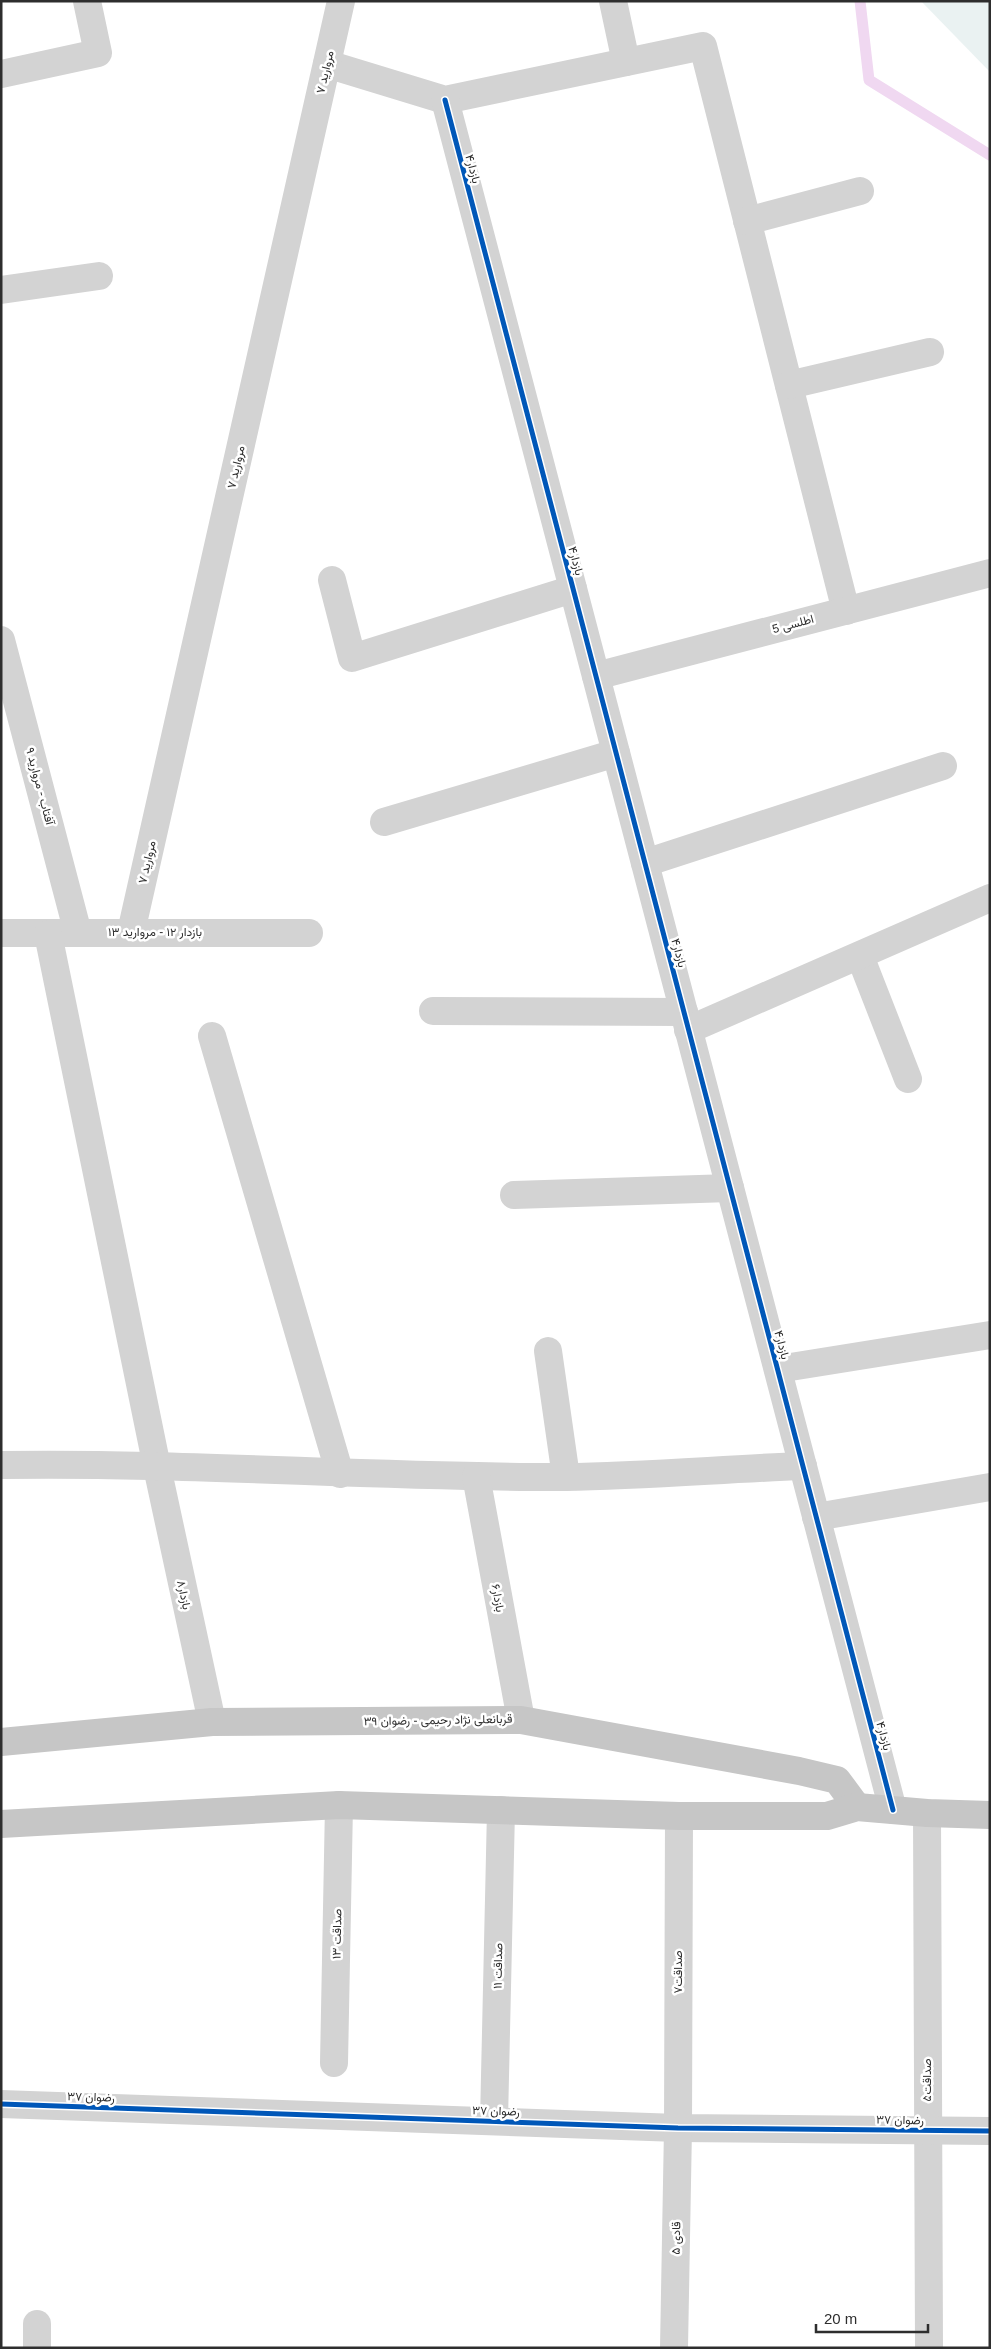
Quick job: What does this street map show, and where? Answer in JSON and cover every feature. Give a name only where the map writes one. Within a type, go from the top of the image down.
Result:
[{"type":"main road","name":"قربانعلی نژاد رحیمی - رضوان ۳۹","points":[[1,1742],[212,1722],[521,1720],[799,1771],[837,1780],[857,1807]]},
{"type":"main road","points":[[1,1824],[339,1805],[679,1816],[827,1816],[857,1807],[927,1813],[990,1815]]},
{"type":"street","points":[[1,74],[98,53],[87,1]]},
{"type":"street","name":"مروارید ۷","points":[[131,932],[341,1]]},
{"type":"street","points":[[613,1],[626,62]]},
{"type":"street","points":[[327,64],[445,100],[703,46],[846,610]]},
{"type":"street","name":"بازدار۴","points":[[445,100],[893,1810]]},
{"type":"street","points":[[747,221],[860,191]]},
{"type":"street","points":[[1,290],[99,276]]},
{"type":"street","points":[[789,385],[930,352]]},
{"type":"street","name":"اطلسی 5","points":[[596,676],[990,573]]},
{"type":"street","points":[[332,580],[352,658],[573,589]]},
{"type":"street","name":"آفتاب - مروارید ۹","points":[[1,640],[78,932]]},
{"type":"street","points":[[384,822],[616,753]]},
{"type":"street","points":[[645,863],[943,766]]},
{"type":"street","points":[[432,1011],[686,1021],[860,956],[990,898]]},
{"type":"street","name":"بازدار ۱۲ - مروارید ۱۳","points":[[1,933],[309,933]]},
{"type":"street","name":"بازدار۸","points":[[48,934],[157,1467],[212,1722]]},
{"type":"street","points":[[860,956],[908,1079]]},
{"type":"street","points":[[212,1036],[340,1474]]},
{"type":"street","points":[[514,1195],[730,1188]]},
{"type":"street","points":[[778,1369],[990,1335]]},
{"type":"street","points":[[548,1351],[566,1476]]},
{"type":"street","points":[[1,1464],[476,1476],[566,1476],[803,1466]]},
{"type":"street","name":"بازدار۶","points":[[476,1476],[521,1720]]},
{"type":"street","points":[[816,1516],[990,1487]]},
{"type":"street","name":"صداقت ۱۳","points":[[334,2063],[339,1805]]},
{"type":"street","name":"صداقت ۱۱","points":[[494,2121],[501,1810]]},
{"type":"street","name":"صداقت۵","points":[[927,1813],[929,2348]]},
{"type":"street","name":"صداقت۷","points":[[678,2128],[679,1816]]},
{"type":"street","name":"رضوان ۳۷","points":[[1,2104],[678,2128],[990,2131]]},
{"type":"street","name":"قادی ۵","points":[[674,2348],[678,2128]]},
{"type":"shaded area","points":[[921,1],[990,1],[990,72]]},
{"type":"waterway","points":[[860,1],[869,80],[990,155]]},
{"type":"cycle path","points":[[445,100],[893,1810]]},
{"type":"cycle path","points":[[1,2104],[678,2128],[990,2131]]}]
